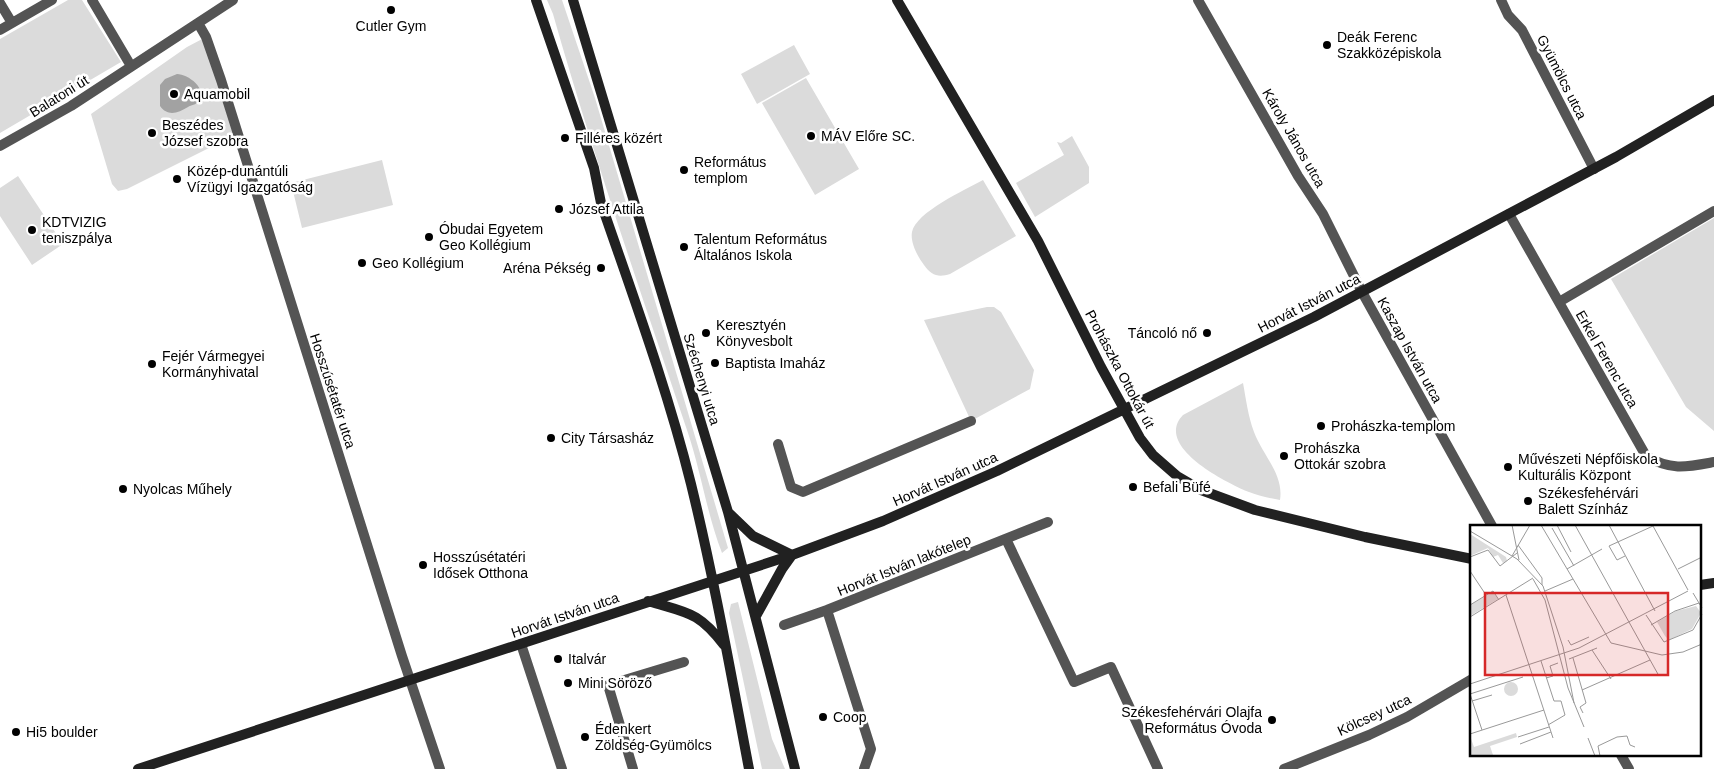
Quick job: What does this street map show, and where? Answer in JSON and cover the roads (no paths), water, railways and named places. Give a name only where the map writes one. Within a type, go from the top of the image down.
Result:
[{"type":"main road","points":[[536,0],[591,159],[601,203],[670,405],[713,580],[749,769]]},
{"type":"main road","name":"Széchenyi utca","points":[[573,0],[728,512],[795,769]]},
{"type":"main road","name":"Prohászka Ottokár út","points":[[897,0],[1038,241],[1124,410],[1153,455],[1177,476],[1201,490],[1255,510],[1301,522],[1470,559]]},
{"type":"main road","name":"Horvát István utca","points":[[138,769],[792,555],[883,521],[972,482],[1124,410],[1362,292],[1594,169],[1714,100]]},
{"type":"main road","points":[[728,512],[753,536],[792,555],[756,616]]},
{"type":"main road","points":[[648,601],[697,616],[710,626],[725,647]]},
{"type":"street","points":[[0,30],[52,0]]},
{"type":"street","points":[[92,0],[131,66]]},
{"type":"street","name":"Balatoni út","points":[[0,146],[71,106],[233,0]]},
{"type":"street","name":"Károly János utca","points":[[1198,0],[1298,176],[1323,214],[1362,292]]},
{"type":"street","name":"Gyümölcs utca","points":[[1501,0],[1508,15],[1522,30],[1594,169]]},
{"type":"street","points":[[0,3],[12,23]]},
{"type":"street","name":"Hosszúsétatér utca","points":[[198,23],[206,37],[221,80],[440,769]]},
{"type":"street","points":[[1559,302],[1714,211]]},
{"type":"street","name":"Erkel Ferenc utca","points":[[1509,214],[1646,456],[1659,463],[1675,467],[1714,462]]},
{"type":"street","name":"Kaszap István utca","points":[[1362,292],[1491,525]]},
{"type":"street","points":[[778,444],[791,487],[803,492],[971,421]]},
{"type":"street","name":"Horvát István lakótelep","points":[[864,769],[871,749],[827,610],[1048,522]]},
{"type":"street","points":[[1006,539],[1074,682],[1111,667],[1158,769]]},
{"type":"street","points":[[784,625],[827,610]]},
{"type":"street","points":[[521,644],[562,769]]},
{"type":"street","points":[[633,769],[608,685],[684,662]]},
{"type":"street","name":"Kölcsey utca","points":[[1284,769],[1369,735],[1407,717],[1470,680]]},
{"type":"street","points":[[1622,756],[1629,769]]},
{"type":"place","name":"Cutler Gym","points":[[391,10]]},
{"type":"place","name":"Deák Ferenc Szakközépiskola","points":[[1327,45]]},
{"type":"place","name":"Aquamobil","points":[[174,94]]},
{"type":"place","name":"Beszédes József szobra","points":[[152,133]]},
{"type":"place","name":"MÁV Előre SC.","points":[[811,136]]},
{"type":"place","name":"Filléres közért","points":[[565,138]]},
{"type":"place","name":"Református templom","points":[[684,170]]},
{"type":"place","name":"Közép-dunántúli Vízügyi Igazgatóság","points":[[177,179]]},
{"type":"place","name":"József Attila","points":[[559,209]]},
{"type":"place","name":"KDTVIZIG teniszpálya","points":[[32,230]]},
{"type":"place","name":"Óbudai Egyetem Geo Kollégium","points":[[429,237]]},
{"type":"place","name":"Talentum Református Általános Iskola","points":[[684,247]]},
{"type":"place","name":"Geo Kollégium","points":[[362,263]]},
{"type":"place","name":"Aréna Pékség","points":[[601,268]]},
{"type":"place","name":"Keresztyén Könyvesbolt","points":[[706,333]]},
{"type":"place","name":"Táncoló nő","points":[[1207,333]]},
{"type":"place","name":"Baptista Imaház","points":[[715,363]]},
{"type":"place","name":"Fejér Vármegyei Kormányhivatal","points":[[152,364]]},
{"type":"place","name":"Prohászka-templom","points":[[1321,426]]},
{"type":"place","name":"City Társasház","points":[[551,438]]},
{"type":"place","name":"Prohászka Ottokár szobra","points":[[1284,456]]},
{"type":"place","name":"Művészeti Népfőiskola Kulturális Központ","points":[[1508,467]]},
{"type":"place","name":"Befali Büfé","points":[[1133,487]]},
{"type":"place","name":"Nyolcas Műhely","points":[[123,489]]},
{"type":"place","name":"Székesfehérvári Balett Színház","points":[[1528,501]]},
{"type":"place","name":"Hosszúsétatéri Idősek Otthona","points":[[423,565]]},
{"type":"place","name":"Italvár","points":[[558,659]]},
{"type":"place","name":"Mini Söröző","points":[[568,683]]},
{"type":"place","name":"Coop","points":[[823,717]]},
{"type":"place","name":"Székesfehérvári Olajfa Református Óvoda","points":[[1272,720]]},
{"type":"place","name":"Hi5 boulder","points":[[16,732]]},
{"type":"place","name":"Édenkert Zöldség-Gyümölcs","points":[[585,737]]}]
